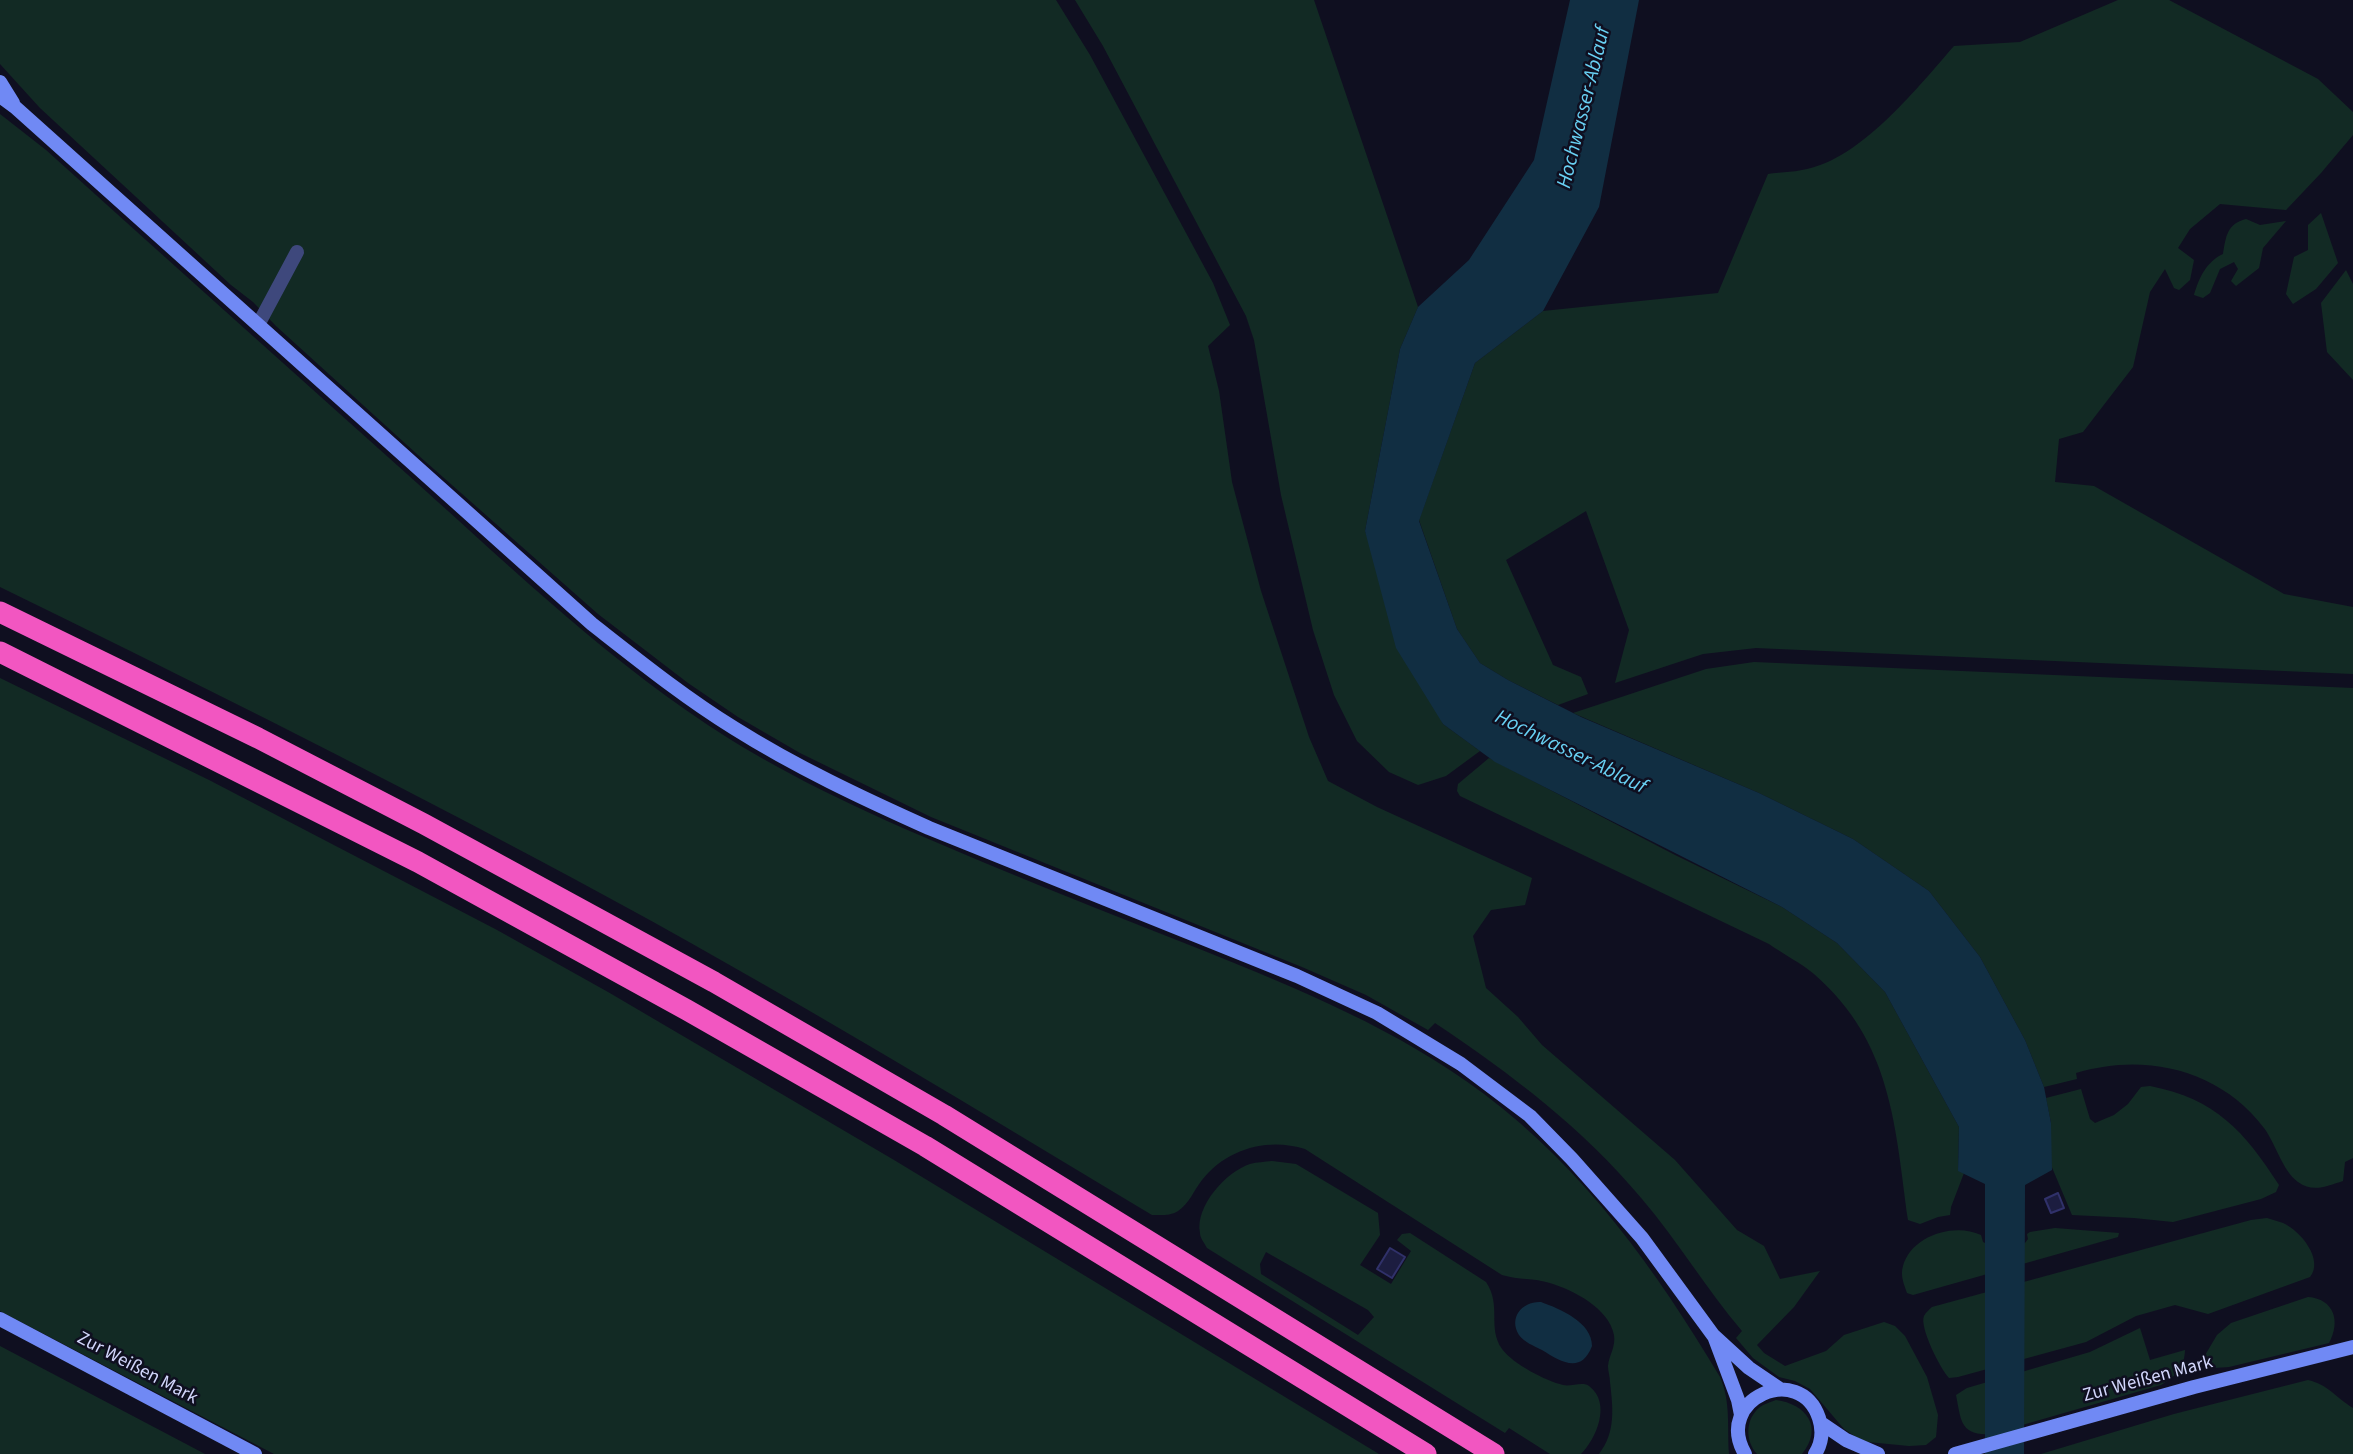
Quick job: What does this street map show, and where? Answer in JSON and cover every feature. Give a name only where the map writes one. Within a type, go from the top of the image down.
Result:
[{"type":"highway","points":[[0,612],[258,738],[412,818],[714,982],[944,1115],[1494,1454]]},
{"type":"highway","points":[[0,652],[418,862],[687,1010],[925,1146],[1426,1454]]},
{"type":"main road","points":[[0,82],[15,107]]},
{"type":"main road","points":[[0,96],[592,624],[683,694],[792,762],[929,828],[1297,976],[1377,1013],[1461,1064],[1530,1116],[1572,1159],[1642,1238],[1713,1335],[1749,1368],[1780,1389],[1802,1396],[1811,1403],[1821,1423],[1846,1440],[1878,1454]]},
{"type":"main road","name":"Zur Weißen Mark","points":[[0,1319],[256,1454]]},
{"type":"main road","points":[[1713,1335],[1738,1400],[1741,1415]]},
{"type":"main road","name":"Zur Weißen Mark","points":[[1955,1454],[2194,1387],[2353,1347]]},
{"type":"main road","points":[[1741,1450],[1738,1424],[1741,1415],[1761,1393],[1780,1389]]},
{"type":"main road","points":[[1815,1454],[1820,1442],[1821,1423]]},
{"type":"street","points":[[258,325],[297,252]]},
{"type":"green space","points":[[0,0],[1056,0],[1090,55],[1213,283],[1230,325],[1208,346],[1219,391],[1232,482],[1261,591],[1309,737],[1328,781],[1377,807],[1532,878],[1525,905],[1491,910],[1473,936],[1486,988],[1518,1017],[1542,1045],[1675,1160],[1737,1230],[1764,1246],[1780,1279],[1820,1271],[1794,1307],[1757,1345],[1764,1353],[1785,1366],[1826,1351],[1844,1335],[1884,1322],[1895,1326],[1905,1336],[1927,1377],[1938,1415],[1936,1437],[1926,1445],[1909,1446],[1868,1442],[1856,1437],[1844,1429],[1810,1389],[1779,1377],[1753,1358],[1736,1338],[1742,1331],[1655,1215],[1619,1173],[1545,1104],[1435,1023],[1428,1030],[1366,995],[1302,967],[931,817],[800,753],[738,717],[688,683],[598,614],[418,455],[40,108],[0,64]]},
{"type":"green space","points":[[1075,0],[1314,0],[1418,307],[1400,349],[1365,531],[1443,724],[1480,751],[1446,776],[1418,785],[1389,772],[1357,741],[1334,695],[1313,630],[1281,495],[1254,340],[1246,316],[1103,46]]},
{"type":"green space","points":[[2118,0],[2169,0],[2318,79],[2353,112],[2353,135],[2286,210],[2220,204],[2190,229],[2178,248],[2194,260],[2190,280],[2179,290],[2174,288],[2165,269],[2150,292],[2133,367],[2083,432],[2059,439],[2055,482],[2094,486],[2284,594],[2353,607],[2353,674],[1756,648],[1703,654],[1615,683],[1629,630],[1586,511],[1506,560],[1553,665],[1581,677],[1588,694],[1558,705],[1480,663],[1457,629],[1419,520],[1475,363],[1543,311],[1718,293],[1768,174],[1811,168],[1851,149],[1890,117],[1954,46],[2020,42]]},
{"type":"green space","points":[[0,114],[46,150],[567,617],[645,680],[728,738],[790,774],[887,821],[1276,980],[1348,1013],[1417,1050],[1484,1094],[1521,1124],[1586,1189],[1644,1260],[1670,1298],[1720,1377],[1727,1405],[1729,1454],[1599,1454],[1608,1437],[1612,1420],[1608,1366],[1614,1335],[1605,1316],[1579,1295],[1559,1286],[1502,1275],[1305,1149],[1277,1144],[1262,1145],[1235,1153],[1212,1169],[1178,1211],[1152,1215],[846,1032],[613,900],[336,754],[0,587]]},
{"type":"green space","points":[[2321,213],[2338,263],[2316,289],[2293,304],[2286,294],[2294,257],[2308,250],[2308,225]]},
{"type":"green space","points":[[2246,219],[2260,225],[2286,221],[2263,248],[2259,268],[2236,286],[2231,281],[2238,269],[2234,262],[2220,269],[2210,293],[2203,298],[2194,295],[2204,271],[2212,261],[2223,254],[2231,228]]},
{"type":"green space","points":[[2346,270],[2353,284],[2353,380],[2327,352],[2321,303]]},
{"type":"green space","points":[[1754,662],[2353,688],[2353,1158],[2345,1162],[2343,1181],[2315,1188],[2298,1182],[2288,1171],[2264,1128],[2246,1108],[2226,1092],[2179,1070],[2128,1064],[2102,1067],[2076,1073],[2077,1079],[2044,1087],[2025,1040],[1980,957],[1929,891],[1853,839],[1759,793],[1573,713],[1706,669]]},
{"type":"green space","points":[[0,678],[209,780],[497,930],[608,992],[894,1160],[1379,1454],[274,1454],[0,1311]]},
{"type":"green space","points":[[1489,758],[1675,855],[1782,907],[1837,943],[1885,992],[1959,1127],[1958,1170],[1964,1173],[1950,1215],[1920,1224],[1908,1220],[1893,1118],[1875,1057],[1860,1028],[1840,1000],[1814,974],[1769,944],[1460,796],[1457,791],[1458,784]]},
{"type":"green space","points":[[2150,1086],[2193,1099],[2226,1120],[2266,1166],[2279,1185],[2276,1192],[2261,1199],[2173,1222],[2072,1215],[2051,1165],[2051,1123],[2046,1098],[2081,1089],[2090,1119],[2095,1123],[2114,1115],[2128,1104],[2141,1087]]},
{"type":"green space","points":[[1272,1161],[1296,1164],[1378,1213],[1380,1235],[1360,1265],[1391,1284],[1411,1251],[1397,1240],[1402,1234],[1410,1233],[1486,1282],[1493,1300],[1495,1333],[1507,1355],[1548,1380],[1566,1385],[1586,1385],[1596,1393],[1601,1411],[1599,1421],[1592,1439],[1581,1454],[1550,1454],[1509,1428],[1505,1433],[1207,1248],[1200,1235],[1200,1223],[1202,1212],[1214,1191],[1241,1168],[1253,1163]],"holes":[[[1266,1252],[1368,1310],[1374,1317],[1358,1335],[1261,1274],[1260,1264]]]},
{"type":"green space","points":[[2267,1218],[2290,1227],[2303,1239],[2314,1263],[2310,1277],[2208,1314],[2175,1305],[2136,1316],[2086,1342],[1958,1377],[1949,1378],[1945,1373],[1928,1338],[1923,1321],[1932,1307],[2251,1220]]},
{"type":"green space","points":[[2055,1228],[2119,1233],[2118,1237],[1913,1295],[1907,1293],[1903,1266],[1915,1247],[1935,1234],[1970,1231],[1981,1235],[1983,1242],[1987,1244],[2025,1243],[2030,1232]]},
{"type":"green space","points":[[2308,1297],[2324,1302],[2333,1312],[2333,1335],[2329,1343],[2229,1367],[2214,1368],[2205,1363],[2204,1357],[2217,1335],[2231,1323]]},
{"type":"green space","points":[[2140,1328],[2150,1360],[2185,1350],[2179,1371],[2161,1385],[1991,1434],[1973,1432],[1964,1425],[1956,1395],[1967,1388],[2090,1352]]},
{"type":"green space","points":[[0,1346],[205,1454],[0,1454]]},
{"type":"green space","points":[[2308,1380],[2327,1388],[2353,1408],[2353,1454],[2041,1454],[2174,1414]]},
{"type":"green space","points":[[1776,1400],[1796,1406],[1809,1418],[1811,1435],[1802,1454],[1757,1454],[1750,1443],[1748,1430],[1755,1412]]},
{"type":"water","name":"Hochwasser-Ablauf","points":[[1570,0],[1639,0],[1599,207],[1543,311],[1475,363],[1419,521],[1457,629],[1480,663],[1581,717],[1759,793],[1853,839],[1929,891],[1980,957],[2025,1040],[2044,1087],[2051,1123],[2052,1170],[2025,1185],[2024,1454],[1985,1454],[1985,1184],[1958,1171],[1959,1127],[1885,992],[1837,943],[1782,907],[1495,762],[1443,724],[1396,648],[1365,531],[1400,349],[1418,307],[1469,260],[1534,160]]},
{"type":"water","points":[[1541,1302],[1574,1318],[1587,1330],[1592,1346],[1582,1360],[1576,1363],[1563,1361],[1529,1344],[1519,1335],[1515,1322],[1519,1311],[1528,1304]]},
{"type":"building","points":[[2058,1193],[2064,1208],[2051,1213],[2045,1199]]},
{"type":"building","points":[[1390,1248],[1405,1257],[1392,1278],[1377,1269]]}]
